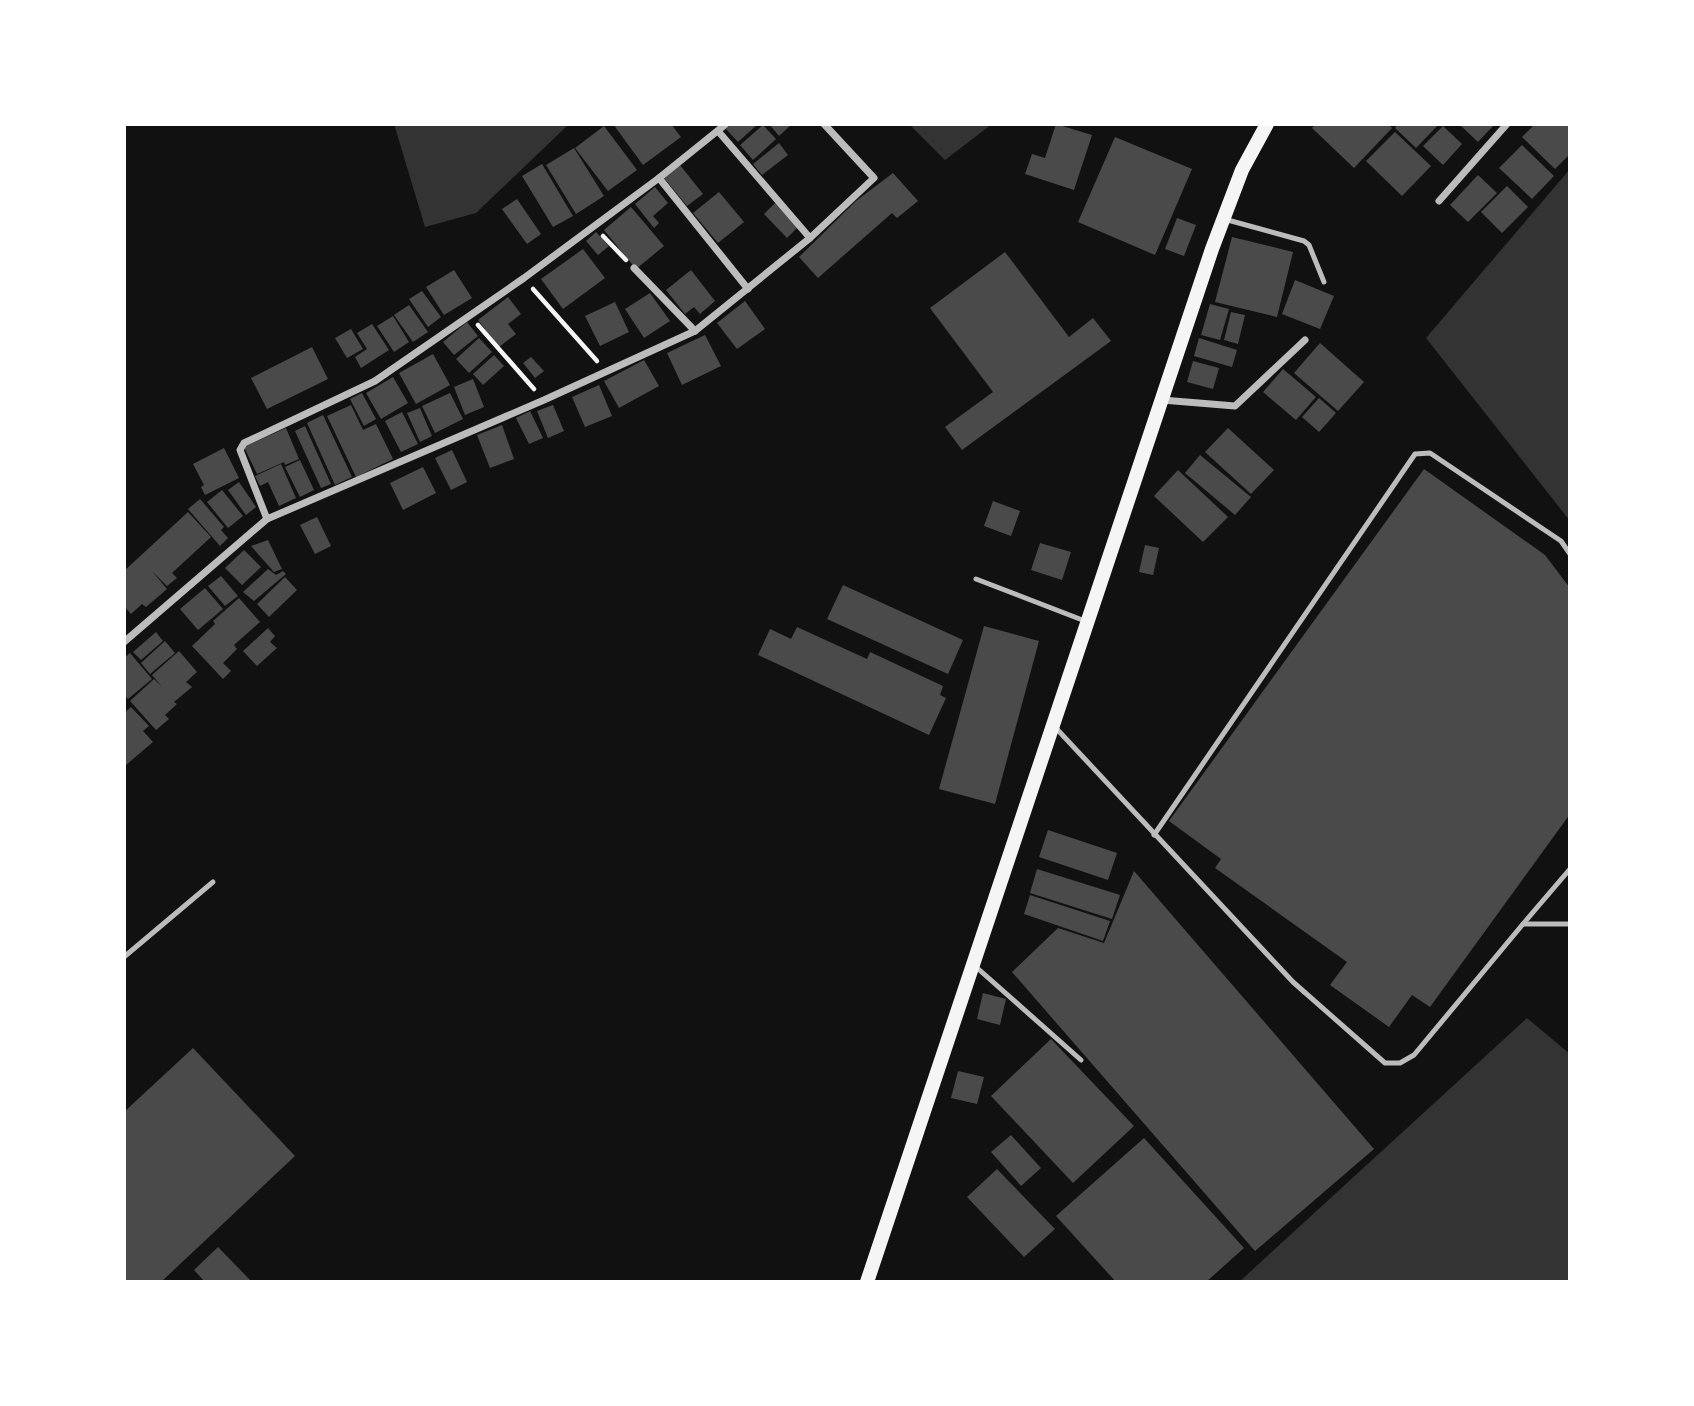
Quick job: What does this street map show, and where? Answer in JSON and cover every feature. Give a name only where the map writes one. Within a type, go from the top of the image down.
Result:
[{"type":"main road","points":[[867,1282],[1224,219],[1242,170],[1267,124]]},
{"type":"street","points":[[267,519],[240,450],[244,443],[375,380],[524,278],[659,178],[726,124]]},
{"type":"street","points":[[124,642],[267,519],[544,400],[695,331],[810,238],[874,178],[824,124]]},
{"type":"street","points":[[1439,201],[1507,124]]},
{"type":"street","points":[[718,131],[810,238]]},
{"type":"street","points":[[659,178],[748,289]]},
{"type":"street","points":[[634,268],[695,331]]},
{"type":"street","points":[[1162,400],[1236,406],[1305,340]]},
{"type":"lane","points":[[1224,219],[1304,241],[1309,245],[1324,282]]},
{"type":"lane","points":[[1154,835],[1415,454],[1430,453],[1561,541],[1570,554]]},
{"type":"lane","points":[[976,579],[1088,622]]},
{"type":"lane","points":[[1054,726],[1293,982],[1385,1063],[1400,1063],[1414,1055],[1570,869]]},
{"type":"lane","points":[[124,957],[213,881]]},
{"type":"lane","points":[[1523,924],[1570,924]]},
{"type":"lane","points":[[973,964],[1081,1060]]},
{"type":"path","points":[[593,226],[634,268]]},
{"type":"path","points":[[524,278],[607,371]]},
{"type":"path","points":[[470,316],[544,400]]},
{"type":"shaded area","points":[[394,124],[569,124],[476,213],[425,227]]},
{"type":"shaded area","points":[[909,124],[992,124],[945,160]]},
{"type":"shaded area","points":[[1570,169],[1570,521],[1426,338]]},
{"type":"shaded area","points":[[1527,1018],[1570,1054],[1570,1282],[1239,1282]]},
{"type":"building","points":[[613,124],[671,124],[681,137],[643,165]]},
{"type":"building","points":[[732,124],[758,124],[738,142],[726,129]]},
{"type":"building","points":[[769,124],[792,124],[779,136]]},
{"type":"building","points":[[1056,124],[1092,135],[1074,190],[1025,174],[1032,154],[1045,158]]},
{"type":"building","points":[[1316,124],[1388,124],[1392,128],[1354,168],[1312,128]]},
{"type":"building","points":[[1398,124],[1439,124],[1416,148],[1395,128]]},
{"type":"building","points":[[1459,124],[1491,124],[1493,126],[1478,142]]},
{"type":"building","points":[[1535,124],[1570,124],[1570,154],[1555,169],[1522,137]]},
{"type":"building","points":[[763,125],[776,139],[753,160],[740,145]]},
{"type":"building","points":[[604,126],[637,170],[608,191],[575,148]]},
{"type":"building","points":[[1443,126],[1462,144],[1443,165],[1423,146]]},
{"type":"building","points":[[1395,132],[1431,166],[1402,196],[1366,161]]},
{"type":"building","points":[[1115,137],[1192,169],[1155,255],[1078,222]]},
{"type":"building","points":[[779,143],[788,155],[762,175],[753,164]]},
{"type":"building","points":[[1522,145],[1554,176],[1532,199],[1499,168]]},
{"type":"building","points":[[574,148],[604,196],[576,214],[546,165]]},
{"type":"building","points":[[542,164],[573,216],[553,227],[522,176]]},
{"type":"building","points":[[680,165],[703,194],[687,206],[664,178]]},
{"type":"building","points":[[893,173],[918,201],[897,218],[892,213],[818,278],[799,257],[856,201]]},
{"type":"building","points":[[1478,175],[1497,193],[1468,222],[1450,205]]},
{"type":"building","points":[[1507,186],[1528,207],[1502,233],[1481,212]]},
{"type":"building","points":[[655,187],[668,203],[653,216],[659,223],[654,228],[635,204]]},
{"type":"building","points":[[719,192],[744,222],[718,243],[693,213]]},
{"type":"building","points":[[517,199],[541,234],[527,244],[502,209]]},
{"type":"building","points":[[776,202],[799,226],[787,238],[764,214]]},
{"type":"building","points":[[631,207],[664,246],[636,269],[604,230]]},
{"type":"building","points":[[1177,218],[1196,225],[1184,256],[1165,249]]},
{"type":"building","points":[[596,232],[609,246],[598,255],[586,241]]},
{"type":"building","points":[[1232,237],[1293,252],[1277,317],[1215,302]]},
{"type":"building","points":[[583,249],[605,278],[563,309],[541,279]]},
{"type":"building","points":[[1005,252],[1069,337],[1093,318],[1111,341],[962,450],[945,427],[993,392],[930,308]]},
{"type":"building","points":[[454,270],[472,298],[444,315],[426,287]]},
{"type":"building","points":[[691,270],[715,301],[700,314],[694,307],[685,314],[666,290]]},
{"type":"building","points":[[1295,280],[1334,296],[1320,329],[1282,314]]},
{"type":"building","points":[[422,291],[441,317],[428,327],[409,299]]},
{"type":"building","points":[[650,293],[670,321],[644,338],[625,309]]},
{"type":"building","points":[[508,297],[521,314],[508,324],[516,334],[499,347],[478,320]]},
{"type":"building","points":[[745,301],[765,329],[737,349],[717,323]]},
{"type":"building","points":[[615,302],[629,332],[600,346],[585,316]]},
{"type":"building","points":[[1210,304],[1229,309],[1220,340],[1201,335]]},
{"type":"building","points":[[409,305],[428,332],[413,342],[394,315]]},
{"type":"building","points":[[1231,312],[1245,315],[1238,344],[1224,340]]},
{"type":"building","points":[[393,316],[409,342],[394,352],[377,326]]},
{"type":"building","points":[[467,322],[478,336],[454,355],[443,342]]},
{"type":"building","points":[[372,324],[389,350],[361,368],[355,357],[367,349],[357,333]]},
{"type":"building","points":[[351,329],[363,349],[347,358],[335,338]]},
{"type":"building","points":[[705,335],[721,366],[682,385],[667,353]]},
{"type":"building","points":[[479,338],[492,352],[469,373],[456,359]]},
{"type":"building","points":[[1199,338],[1237,350],[1232,367],[1194,356]]},
{"type":"building","points":[[1320,343],[1364,382],[1338,411],[1294,373]]},
{"type":"building","points":[[312,347],[328,379],[267,409],[251,378]]},
{"type":"building","points":[[433,354],[450,385],[416,404],[399,373]]},
{"type":"building","points":[[494,355],[504,366],[483,385],[473,374]]},
{"type":"building","points":[[531,357],[544,371],[535,378],[523,363]]},
{"type":"building","points":[[644,360],[659,386],[619,408],[604,381]]},
{"type":"building","points":[[1193,361],[1219,368],[1213,389],[1187,382]]},
{"type":"building","points":[[1283,369],[1316,397],[1296,420],[1263,392]]},
{"type":"building","points":[[393,377],[408,403],[381,419],[366,393]]},
{"type":"building","points":[[473,379],[484,407],[465,415],[454,387]]},
{"type":"building","points":[[599,385],[612,416],[585,427],[572,397]]},
{"type":"building","points":[[362,393],[376,419],[364,426],[350,399]]},
{"type":"building","points":[[450,393],[463,419],[435,433],[422,406]]},
{"type":"building","points":[[1319,398],[1336,413],[1319,432],[1302,417]]},
{"type":"building","points":[[351,405],[363,430],[376,424],[393,459],[356,477],[327,416]]},
{"type":"building","points":[[553,405],[564,431],[548,438],[537,411]]},
{"type":"building","points":[[420,408],[432,436],[420,442],[407,413]]},
{"type":"building","points":[[530,411],[543,438],[529,444],[516,418]]},
{"type":"building","points":[[402,412],[418,444],[401,452],[385,421]]},
{"type":"building","points":[[323,415],[352,477],[335,485],[307,423]]},
{"type":"building","points":[[502,425],[514,459],[490,468],[477,435]]},
{"type":"building","points":[[305,426],[331,484],[321,488],[295,431]]},
{"type":"building","points":[[286,428],[299,459],[285,465],[284,462],[257,474],[244,447]]},
{"type":"building","points":[[1228,428],[1274,470],[1251,494],[1205,452]]},
{"type":"building","points":[[224,448],[239,478],[205,495],[201,487],[204,485],[193,464]]},
{"type":"building","points":[[452,450],[467,482],[451,490],[435,458]]},
{"type":"building","points":[[1200,455],[1251,497],[1235,515],[1185,473]]},
{"type":"building","points":[[300,460],[314,490],[300,497],[285,467]]},
{"type":"building","points":[[281,464],[296,498],[279,506],[268,482],[260,486],[255,476]]},
{"type":"building","points":[[423,467],[436,493],[403,510],[390,483]]},
{"type":"building","points":[[1424,469],[1545,555],[1570,588],[1570,814],[1430,1007],[1412,995],[1389,1027],[1330,985],[1347,962],[1215,868],[1221,859],[1169,821]]},
{"type":"building","points":[[1178,470],[1228,517],[1203,542],[1154,496]]},
{"type":"building","points":[[239,482],[256,507],[246,515],[228,490]]},
{"type":"building","points":[[222,490],[243,516],[228,528],[207,502]]},
{"type":"building","points":[[200,499],[224,527],[221,530],[228,538],[220,546],[188,509]]},
{"type":"building","points":[[993,501],[1020,511],[1011,536],[984,526]]},
{"type":"building","points":[[188,512],[211,537],[172,573],[177,578],[167,586],[152,571],[167,589],[146,607],[142,604],[131,614],[124,606],[124,571]]},
{"type":"building","points":[[317,517],[331,546],[315,554],[300,525]]},
{"type":"building","points":[[268,540],[282,569],[274,572],[251,546]]},
{"type":"building","points":[[1040,543],[1071,552],[1062,580],[1031,570]]},
{"type":"building","points":[[1145,545],[1159,548],[1153,575],[1139,572]]},
{"type":"building","points":[[244,550],[261,567],[242,585],[225,568]]},
{"type":"building","points":[[268,569],[276,575],[283,571],[286,574],[254,601],[243,592]]},
{"type":"building","points":[[221,576],[238,596],[225,606],[208,586]]},
{"type":"building","points":[[285,577],[297,590],[269,617],[257,604]]},
{"type":"building","points":[[843,585],[963,640],[948,674],[827,619]]},
{"type":"building","points":[[205,588],[223,609],[198,630],[180,609]]},
{"type":"building","points":[[239,598],[260,622],[234,645],[237,649],[223,663],[231,671],[223,679],[192,646],[215,624],[213,621]]},
{"type":"building","points":[[984,626],[1039,641],[995,804],[939,789]]},
{"type":"building","points":[[797,627],[867,659],[870,652],[943,686],[940,695],[946,698],[929,735],[758,655],[770,629],[791,639]]},
{"type":"building","points":[[268,628],[275,636],[270,642],[277,648],[257,666],[243,651]]},
{"type":"building","points":[[156,632],[163,641],[141,660],[133,652]]},
{"type":"building","points":[[165,641],[175,653],[150,674],[141,663]]},
{"type":"building","points":[[179,651],[197,672],[186,682],[192,687],[174,702],[177,704],[165,715],[169,719],[156,730],[130,701],[154,679],[162,687],[152,675]]},
{"type":"building","points":[[130,653],[152,679],[128,699],[124,695],[124,658]]},
{"type":"building","points":[[131,707],[149,726],[143,731],[153,742],[126,765],[124,713]]},
{"type":"building","points":[[1048,830],[1117,853],[1108,880],[1039,857]]},
{"type":"building","points":[[1037,869],[1120,895],[1112,919],[1030,893]]},
{"type":"building","points":[[1134,871],[1374,1149],[1255,1251],[1012,972],[1058,928],[1104,943]]},
{"type":"building","points":[[1030,895],[1110,921],[1103,941],[1024,914]]},
{"type":"building","points":[[983,993],[1006,999],[1000,1025],[977,1019]]},
{"type":"building","points":[[1051,1039],[1134,1126],[1073,1183],[991,1096]]},
{"type":"building","points":[[193,1048],[295,1156],[161,1282],[124,1282],[124,1112]]},
{"type":"building","points":[[958,1071],[984,1077],[977,1104],[951,1098]]},
{"type":"building","points":[[1011,1135],[1041,1168],[1021,1186],[991,1152]]},
{"type":"building","points":[[1144,1138],[1244,1248],[1206,1282],[1116,1282],[1056,1216]]},
{"type":"building","points":[[997,1169],[1055,1229],[1024,1257],[967,1197]]},
{"type":"building","points":[[218,1247],[252,1282],[205,1282],[194,1270]]}]
